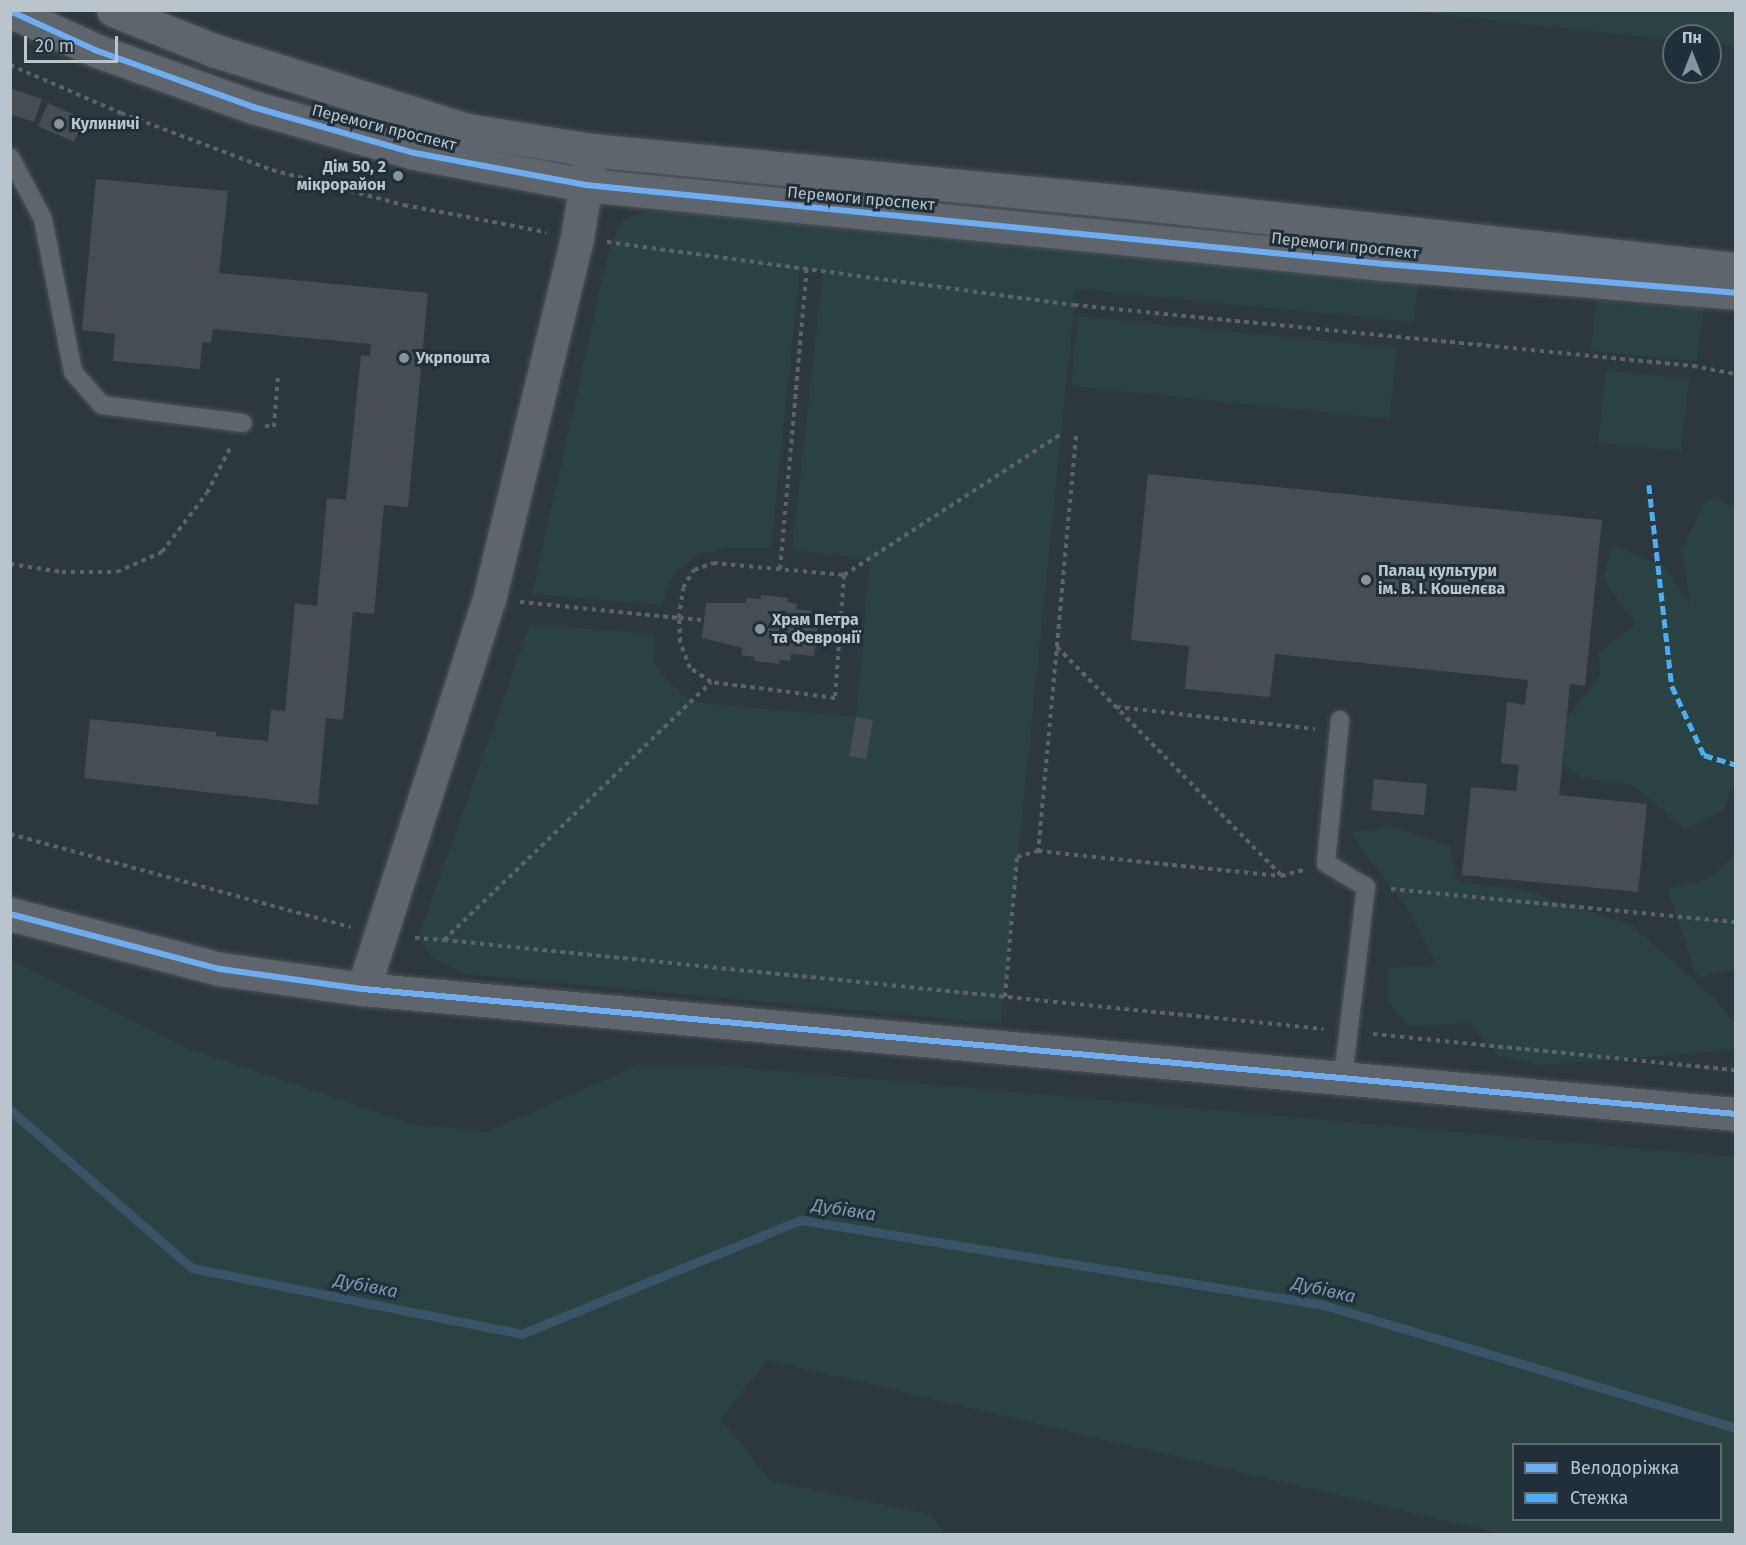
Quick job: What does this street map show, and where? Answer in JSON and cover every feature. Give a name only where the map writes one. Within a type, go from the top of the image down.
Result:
[{"type":"street","points":[[113,10],[213,51],[467,130],[591,150],[1137,203],[1736,269]]},
{"type":"street","name":"Перемоги проспект","points":[[10,11],[95,51],[253,107],[415,153],[586,185],[1385,264],[1736,293]]},
{"type":"street","points":[[363,989],[489,599],[577,238],[591,150]]},
{"type":"street","points":[[10,914],[220,969],[363,989],[1736,1114]]},
{"type":"lane","points":[[10,157],[43,219],[72,372],[102,405],[243,423]]},
{"type":"lane","points":[[1340,726],[1326,863],[1366,887],[1343,1078]]},
{"type":"path","points":[[10,64],[121,113],[272,170],[404,205],[577,238],[1074,304],[1693,366],[1736,374]]},
{"type":"path","points":[[780,569],[807,268]]},
{"type":"path","points":[[10,564],[62,572],[117,572],[162,552],[207,493],[243,423],[274,427],[278,376]]},
{"type":"path","points":[[844,575],[835,698],[711,682],[690,668],[680,642],[679,618],[683,588],[694,570],[712,563],[844,575],[1061,434]]},
{"type":"path","points":[[1038,851],[1076,436]]},
{"type":"path","points":[[489,599],[704,620]]},
{"type":"path","points":[[1057,647],[1281,876]]},
{"type":"path","points":[[1115,707],[1340,726]]},
{"type":"path","points":[[1005,997],[1017,857],[1038,851],[1281,876],[1326,863]]},
{"type":"path","points":[[1366,887],[1736,922]]},
{"type":"path","points":[[444,940],[1736,1070]]},
{"type":"green space","points":[[1407,11],[1735,11],[1735,46],[1722,45],[1722,24],[1662,24],[1662,39]]},
{"type":"green space","points":[[693,210],[1418,283],[1414,322],[1076,289],[1001,1024],[464,974],[431,957],[418,938],[530,624],[654,634],[653,660],[668,681],[691,702],[856,717],[870,559],[792,550],[823,271],[800,268],[771,548],[726,548],[696,555],[674,574],[662,605],[532,594],[609,249],[622,222],[642,212]]},
{"type":"green space","points":[[1596,300],[1703,309],[1697,361],[1591,351]]},
{"type":"green space","points":[[1078,316],[1397,348],[1389,419],[1071,386]]},
{"type":"green space","points":[[1606,370],[1689,379],[1681,451],[1598,443]]},
{"type":"green space","points":[[1715,498],[1735,509],[1736,777],[1724,809],[1685,830],[1633,785],[1584,778],[1562,765],[1566,719],[1600,676],[1599,653],[1636,624],[1604,580],[1612,545],[1665,567],[1690,604],[1682,550],[1704,503]]},
{"type":"green space","points":[[1388,826],[1450,846],[1457,881],[1525,891],[1632,925],[1712,997],[1735,1023],[1735,1050],[1540,1065],[1499,1056],[1469,1023],[1409,1026],[1388,1001],[1388,968],[1437,965],[1409,911],[1350,833]]},
{"type":"green space","points":[[1735,849],[1735,969],[1698,978],[1667,888],[1703,881],[1733,858]]},
{"type":"green space","points":[[11,960],[185,1047],[414,1124],[487,1132],[639,1065],[716,1065],[1735,1157],[1735,1534],[1502,1534],[768,1360],[720,1418],[771,1481],[930,1514],[946,1534],[11,1534]]},
{"type":"building","points":[[10,88],[42,99],[34,122],[10,114]]},
{"type":"building","points":[[48,103],[84,119],[74,142],[38,126]]},
{"type":"building","points":[[96,179],[228,191],[219,273],[428,293],[408,507],[384,505],[374,614],[353,612],[343,720],[326,718],[318,805],[84,778],[90,719],[216,732],[216,736],[268,741],[271,710],[285,711],[295,603],[317,606],[327,498],[346,500],[361,355],[370,356],[371,344],[213,329],[211,343],[202,342],[200,369],[113,361],[115,334],[82,330]]},
{"type":"building","name":"Палац культури ім. В. І. Кошелєва","points":[[1148,474],[1602,520],[1585,686],[1570,684],[1559,795],[1647,804],[1638,892],[1462,875],[1471,787],[1516,791],[1519,765],[1501,763],[1507,702],[1525,705],[1528,680],[1275,654],[1270,697],[1185,689],[1189,646],[1131,640]]},
{"type":"building","name":"Храм Петра та Февронії","points":[[761,595],[788,598],[787,602],[797,604],[796,609],[820,612],[814,656],[791,654],[790,661],[780,660],[779,664],[754,661],[755,657],[741,655],[742,648],[702,638],[706,603],[746,603],[746,598],[761,599]]},
{"type":"building","points":[[856,717],[873,720],[866,759],[849,756]]},
{"type":"building","points":[[1374,779],[1427,784],[1424,815],[1371,810]]},
{"type":"waterway","name":"Дубівка","points":[[10,1110],[192,1268],[521,1334],[801,1220],[1324,1305],[1736,1428]]},
{"type":"marked path","points":[[1649,485],[1672,686],[1704,755],[1736,765]]},
{"type":"cycle path","points":[[10,11],[95,50],[253,107],[415,153],[586,185],[1385,264],[1736,293]]},
{"type":"cycle path","points":[[10,914],[220,969],[363,989],[1736,1114]]},
{"type":"place","name":"Кулиничі","points":[[59,124]]},
{"type":"place","name":"Дім 50, 2 мікрорайон","points":[[398,176]]},
{"type":"place","name":"Укрпошта","points":[[404,358]]},
{"type":"place","name":"Палац культури ім. В. І. Кошелєва","points":[[1366,580]]},
{"type":"place","name":"Храм Петра та Февронії","points":[[760,629]]}]
